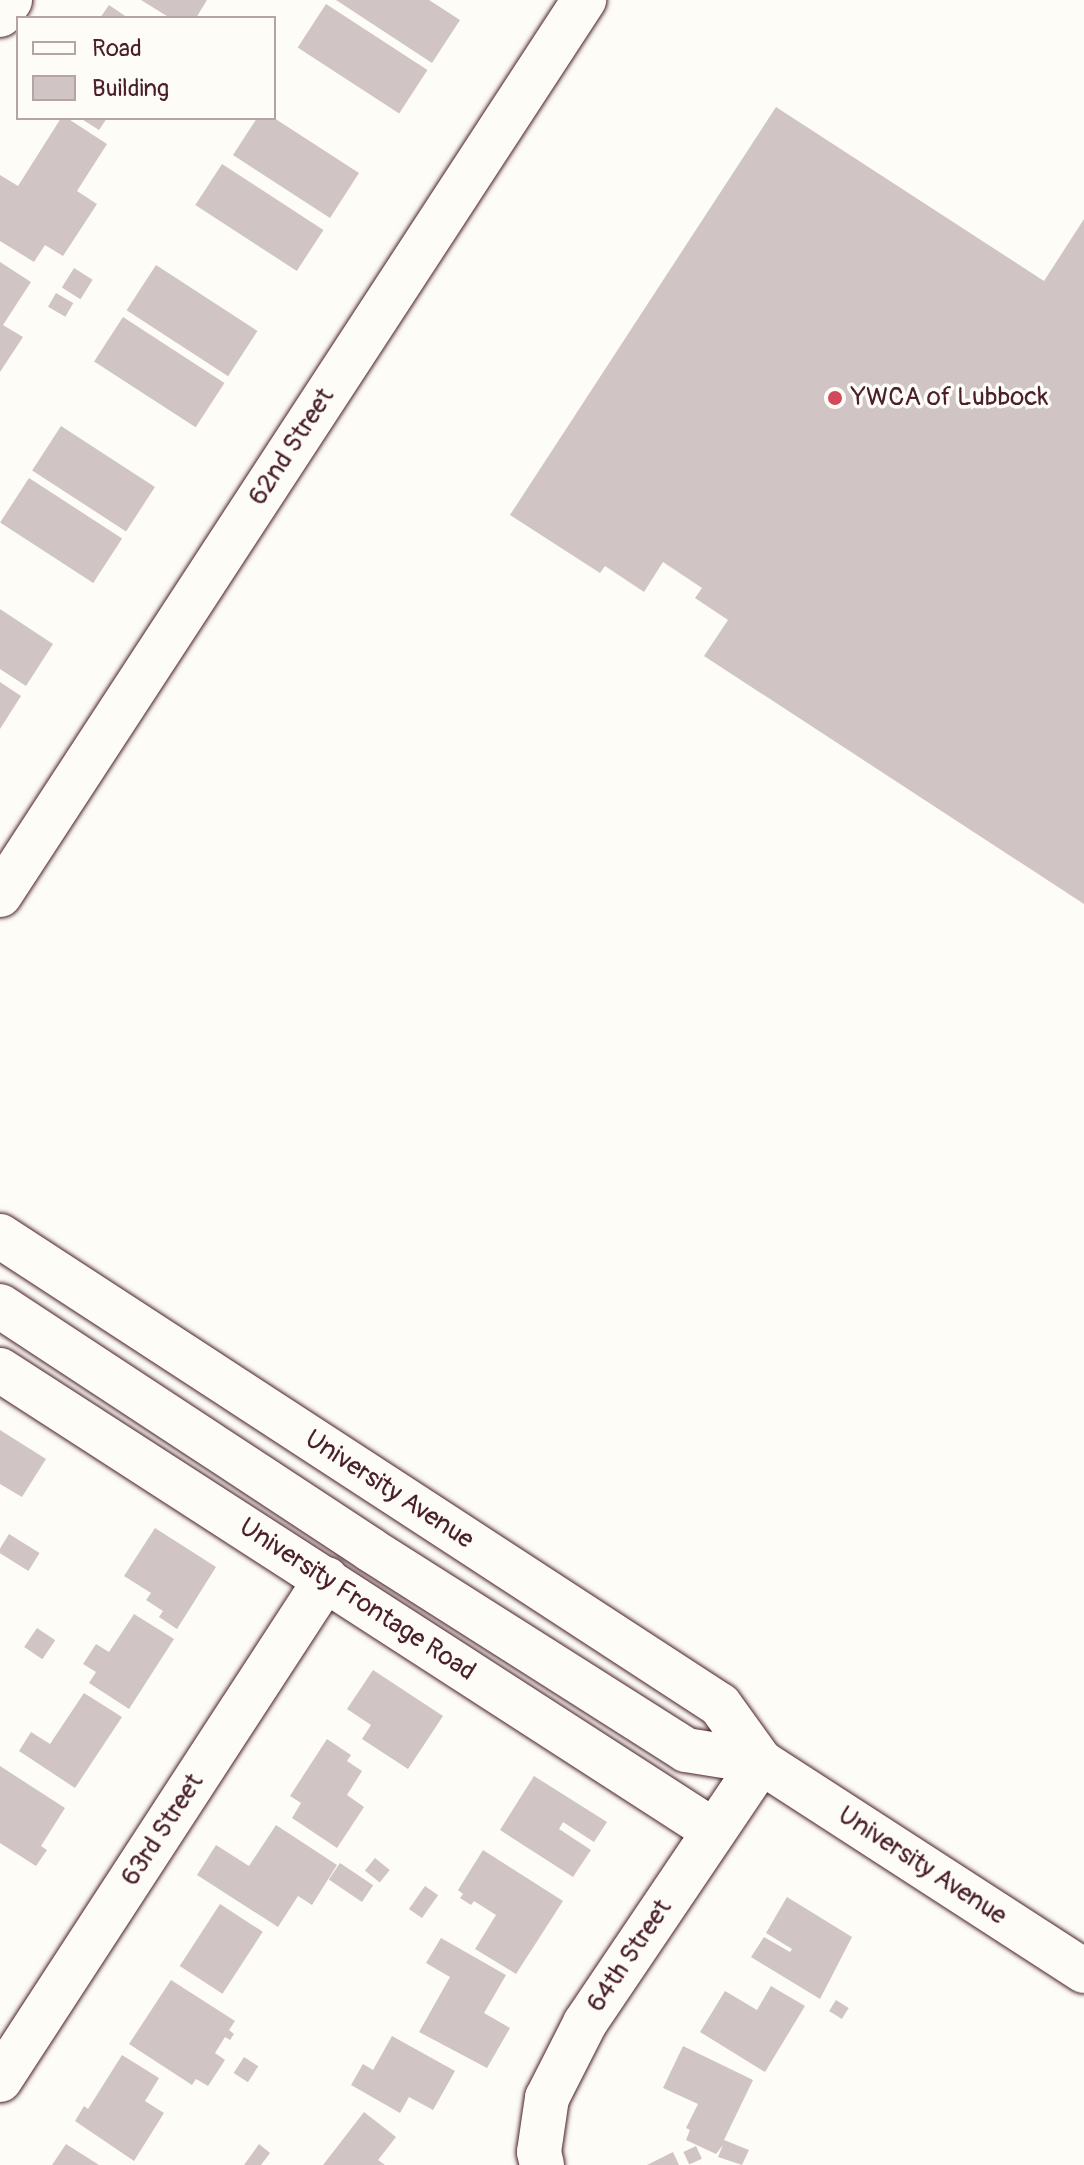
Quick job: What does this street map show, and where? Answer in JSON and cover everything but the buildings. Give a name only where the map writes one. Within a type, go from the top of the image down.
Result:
[{"type":"street","points":[[0,15],[10,0]]},
{"type":"street","name":"62nd Street","points":[[0,895],[584,0]]},
{"type":"street","name":"University Avenue","points":[[0,1236],[720,1705],[761,1762],[1084,1971]]},
{"type":"street","name":"University Avenue","points":[[0,1306],[371,1550],[686,1750],[761,1762]]},
{"type":"street","name":"University Frontage Road","points":[[0,1370],[714,1831]]},
{"type":"street","name":"63rd Street","points":[[0,2080],[326,1579]]},
{"type":"street","name":"64th Street","points":[[542,2165],[539,2152],[547,2098],[585,2023],[761,1762]]},
{"type":"place","name":"YWCA of Lubbock","points":[[835,398]]}]
